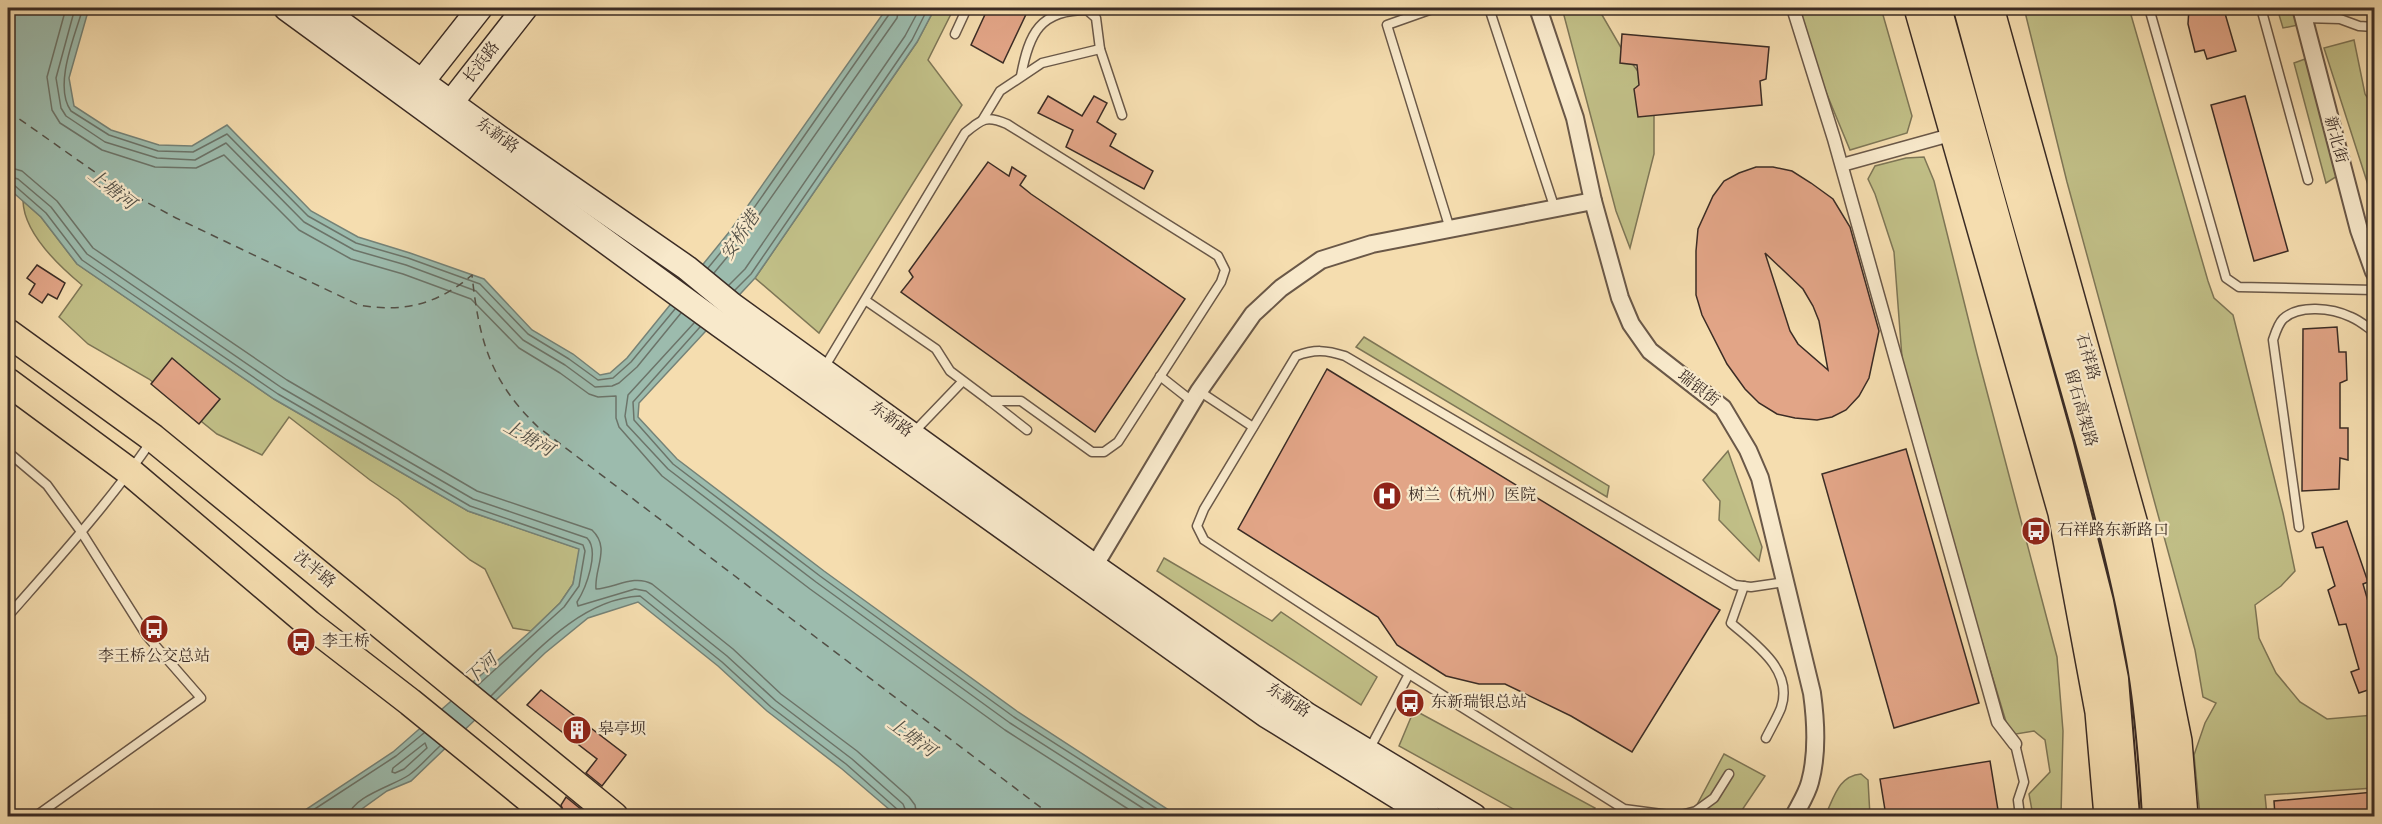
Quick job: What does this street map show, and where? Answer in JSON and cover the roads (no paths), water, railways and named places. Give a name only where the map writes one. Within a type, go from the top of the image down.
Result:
[{"type":"highway","name":"留石高架路","points":[[1937,8],[2059,445],[2099,602],[2114,679],[2125,816]]},
{"type":"highway","name":"留石高架路","points":[[1968,8],[2016,186],[2091,444],[2128,591],[2151,734],[2157,816]]},
{"type":"main road","name":"东新路","points":[[286,8],[416,89]]},
{"type":"main road","name":"东新路","points":[[320,8],[416,89],[669,285],[823,371],[912,435],[1266,715],[1413,809],[1429,816]]},
{"type":"main road","points":[[416,89],[480,8]]},
{"type":"main road","name":"长浜路","points":[[444,110],[525,8]]},
{"type":"main road","points":[[1918,8],[2062,513],[2099,712],[2108,816]]},
{"type":"main road","name":"石祥路","points":[[1990,8],[2134,528],[2178,741],[2184,816]]},
{"type":"main road","name":"东新路","points":[[444,110],[687,268],[726,315],[1088,576],[1368,753],[1474,816]]},
{"type":"main road","name":"沈半路","points":[[8,333],[153,438],[614,816]]},
{"type":"main road","points":[[8,382],[130,472],[309,624],[410,702],[550,816]]},
{"type":"street","name":"瑞银街","points":[[1538,8],[1575,118],[1593,201],[1620,298],[1630,324],[1650,351],[1723,408],[1748,450],[1760,478],[1816,718],[1816,741],[1809,784],[1794,816]]},
{"type":"street","points":[[1793,8],[1842,165],[1998,722],[2015,744]]},
{"type":"street","name":"新北街","points":[[2302,13],[2359,230],[2374,272]]},
{"type":"street","points":[[1842,165],[1954,134]]},
{"type":"street","points":[[1088,576],[1196,396],[1253,314],[1281,288],[1321,260],[1372,244],[1593,201]]},
{"type":"lane","points":[[955,34],[967,8]]},
{"type":"lane","points":[[1434,8],[1388,25],[1450,229]]},
{"type":"lane","points":[[1489,8],[1555,209]]},
{"type":"lane","points":[[2149,8],[2226,278],[2239,287],[2374,290]]},
{"type":"lane","points":[[2261,8],[2308,180]]},
{"type":"lane","points":[[1021,76],[1026,51],[1036,28],[1049,18],[1072,10],[1087,10],[1096,18],[1100,50],[1122,116]]},
{"type":"lane","points":[[2302,13],[2340,19],[2359,27],[2374,27]]},
{"type":"lane","points":[[823,371],[965,133],[983,119],[1000,91],[1042,63],[1100,50]]},
{"type":"lane","points":[[983,119],[994,119],[1007,124],[1218,256],[1225,270],[1221,282],[1118,442],[1104,453],[1092,452],[1021,401],[990,400]]},
{"type":"lane","points":[[865,300],[936,349],[950,371],[962,382],[990,400],[1027,430]]},
{"type":"lane","points":[[2299,527],[2272,340],[2281,321],[2293,312],[2315,309],[2334,311],[2351,317],[2374,332]]},
{"type":"lane","points":[[1729,774],[1714,798],[1696,811],[1677,816],[1622,813],[1204,540],[1197,526],[1204,509],[1296,356],[1313,350],[1328,351],[1345,356],[1735,585],[1752,587],[1785,582]]},
{"type":"lane","points":[[1160,376],[1253,427]]},
{"type":"lane","points":[[912,435],[962,382]]},
{"type":"lane","points":[[8,616],[82,533],[130,472],[153,438]]},
{"type":"lane","points":[[8,452],[47,485],[82,533],[147,636],[201,698],[36,816]]},
{"type":"lane","points":[[1744,586],[1731,623],[1769,656],[1777,669],[1783,692],[1781,706],[1766,738]]},
{"type":"lane","points":[[1368,753],[1409,674]]},
{"type":"lane","points":[[2015,744],[2024,782],[2018,800],[2020,816]]},
{"type":"lane","points":[[2018,800],[2026,816]]},
{"type":"water","points":[[8,8],[89,8],[69,78],[74,106],[111,130],[159,145],[192,146],[227,125],[311,211],[358,237],[484,279],[532,330],[573,354],[600,375],[610,373],[627,358],[730,231],[887,8],[935,8],[917,42],[755,278],[639,403],[638,417],[677,459],[824,571],[1018,712],[1178,816],[897,816],[842,769],[767,711],[718,666],[638,602],[588,618],[545,653],[411,781],[387,791],[352,816],[296,816],[393,752],[531,631],[560,603],[573,584],[579,549],[468,511],[274,399],[77,264],[41,217],[8,188]]},
{"type":"place","name":"树兰（杭州）医院","points":[[1387,496]]},
{"type":"place","name":"石祥路东新路口","points":[[2036,531]]},
{"type":"place","name":"李王桥公交总站","points":[[154,629]]},
{"type":"place","name":"李王桥","points":[[301,642]]},
{"type":"place","name":"东新瑞银总站","points":[[1410,703]]},
{"type":"place","name":"皋亭坝","points":[[577,730]]},
{"type":"water label","name":"上塘河","points":[[111,190]]},
{"type":"water label","name":"安桥港","points":[[741,236]]},
{"type":"water label","name":"上塘河","points":[[528,439]]},
{"type":"water label","name":"下河","points":[[482,670]]},
{"type":"water label","name":"上塘河","points":[[911,738]]}]
